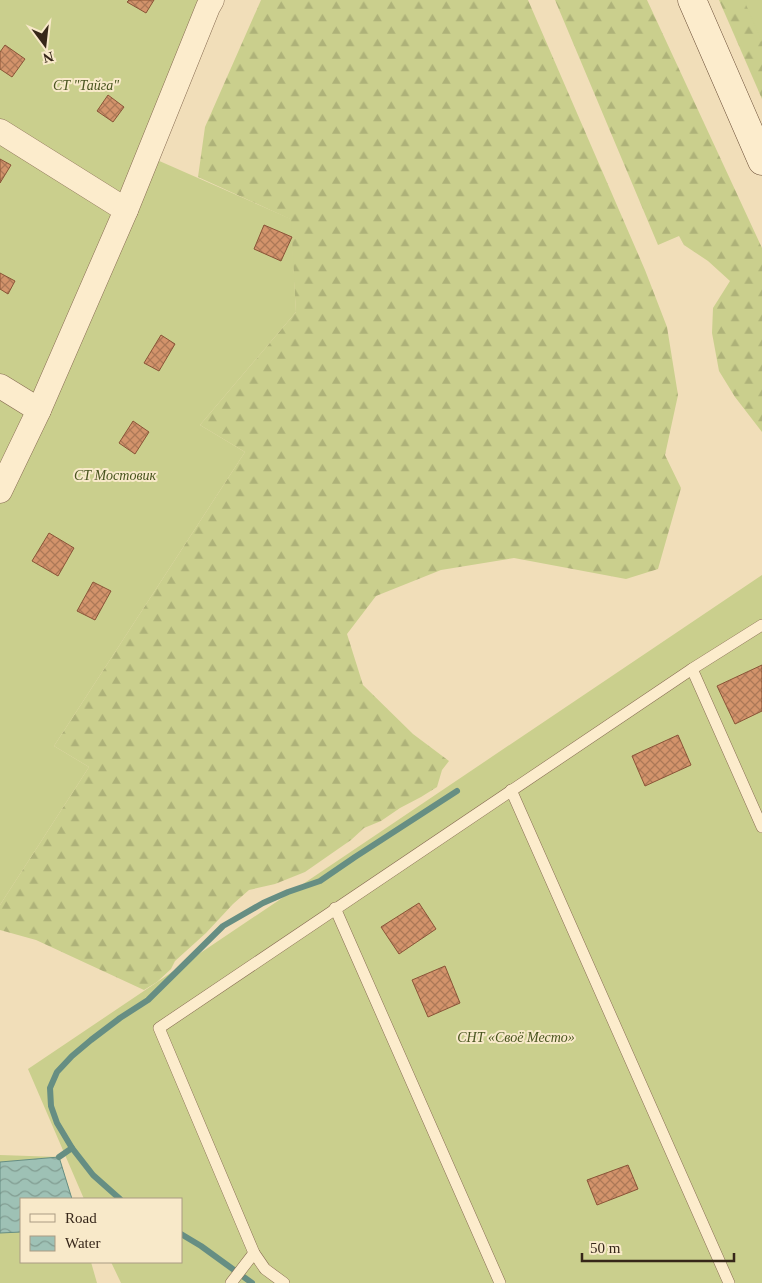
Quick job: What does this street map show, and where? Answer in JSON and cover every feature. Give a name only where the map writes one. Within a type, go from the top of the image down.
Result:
[{"type":"main road","points":[[692,0],[762,161]]},
{"type":"street","points":[[0,491],[39,410],[126,210],[206,2]]},
{"type":"street","points":[[0,131],[126,210]]},
{"type":"street","points":[[0,386],[39,410]]},
{"type":"lane","points":[[284,1283],[266,1270],[254,1253],[160,1028],[511,790],[692,669],[762,625]]},
{"type":"lane","points":[[692,669],[762,827]]},
{"type":"lane","points":[[511,790],[729,1283]]},
{"type":"lane","points":[[335,908],[500,1283]]},
{"type":"lane","points":[[231,1283],[254,1253]]},
{"type":"green space","name":"СТ Мостовик","points":[[0,0],[197,0],[208,7],[148,156],[291,219],[296,312],[200,425],[245,452],[54,746],[89,767],[0,905]]},
{"type":"green space","points":[[261,0],[528,0],[645,270],[667,327],[678,395],[665,455],[681,488],[658,569],[626,579],[514,558],[441,570],[376,596],[347,634],[363,685],[413,734],[449,761],[442,770],[437,787],[381,821],[364,828],[351,840],[305,872],[275,884],[249,890],[175,961],[171,969],[157,982],[144,990],[36,940],[0,930],[0,905],[89,767],[54,746],[245,452],[200,425],[296,312],[290,219],[198,177],[205,127]]},
{"type":"green space","points":[[555,0],[647,0],[762,248],[762,432],[735,397],[719,371],[712,333],[713,308],[730,281],[708,261],[684,245],[679,236],[658,245]]},
{"type":"green space","points":[[719,0],[755,0],[762,15],[762,99]]},
{"type":"green space","points":[[744,0],[762,0],[762,42]]},
{"type":"green space","name":"СНТ «Своё Место»","points":[[762,575],[762,1283],[121,1283],[111,1263],[182,1263],[182,1198],[84,1198],[28,1069]]},
{"type":"green space","points":[[0,1155],[59,1157],[72,1198],[20,1198],[20,1263],[91,1263],[97,1283],[0,1283]]},
{"type":"water","points":[[59,1157],[72,1198],[20,1198],[20,1232],[0,1233],[0,1162]]},
{"type":"building","points":[[129,0],[154,0],[146,13],[127,2]]},
{"type":"building","points":[[5,45],[25,59],[12,77],[0,69],[0,52]]},
{"type":"building","points":[[108,95],[124,107],[113,122],[97,111]]},
{"type":"building","points":[[0,159],[11,165],[0,183]]},
{"type":"building","points":[[264,225],[292,237],[281,261],[254,249]]},
{"type":"building","points":[[0,273],[15,281],[8,294],[0,289]]},
{"type":"building","points":[[161,335],[175,344],[159,371],[144,363]]},
{"type":"building","points":[[133,421],[149,432],[135,454],[119,443]]},
{"type":"building","points":[[49,533],[74,548],[58,576],[32,561]]},
{"type":"building","points":[[93,582],[111,591],[95,620],[77,611]]},
{"type":"building","points":[[762,665],[762,711],[735,724],[717,686]]},
{"type":"building","points":[[678,735],[691,765],[645,786],[632,756]]},
{"type":"building","points":[[419,903],[436,929],[399,954],[381,927]]},
{"type":"building","points":[[445,966],[460,1003],[428,1017],[412,980]]},
{"type":"building","points":[[628,1165],[638,1189],[597,1205],[587,1180]]},
{"type":"waterway","points":[[119,1198],[93,1175],[72,1148],[57,1123],[51,1106],[50,1088],[57,1072],[91,1040],[148,1000],[223,926],[263,903],[320,881],[457,791]]},
{"type":"waterway","points":[[59,1157],[72,1148]]},
{"type":"waterway","points":[[182,1235],[252,1283]]},
{"type":"park label","name":"СТ \"Тайга\"","points":[[86,85]]}]
